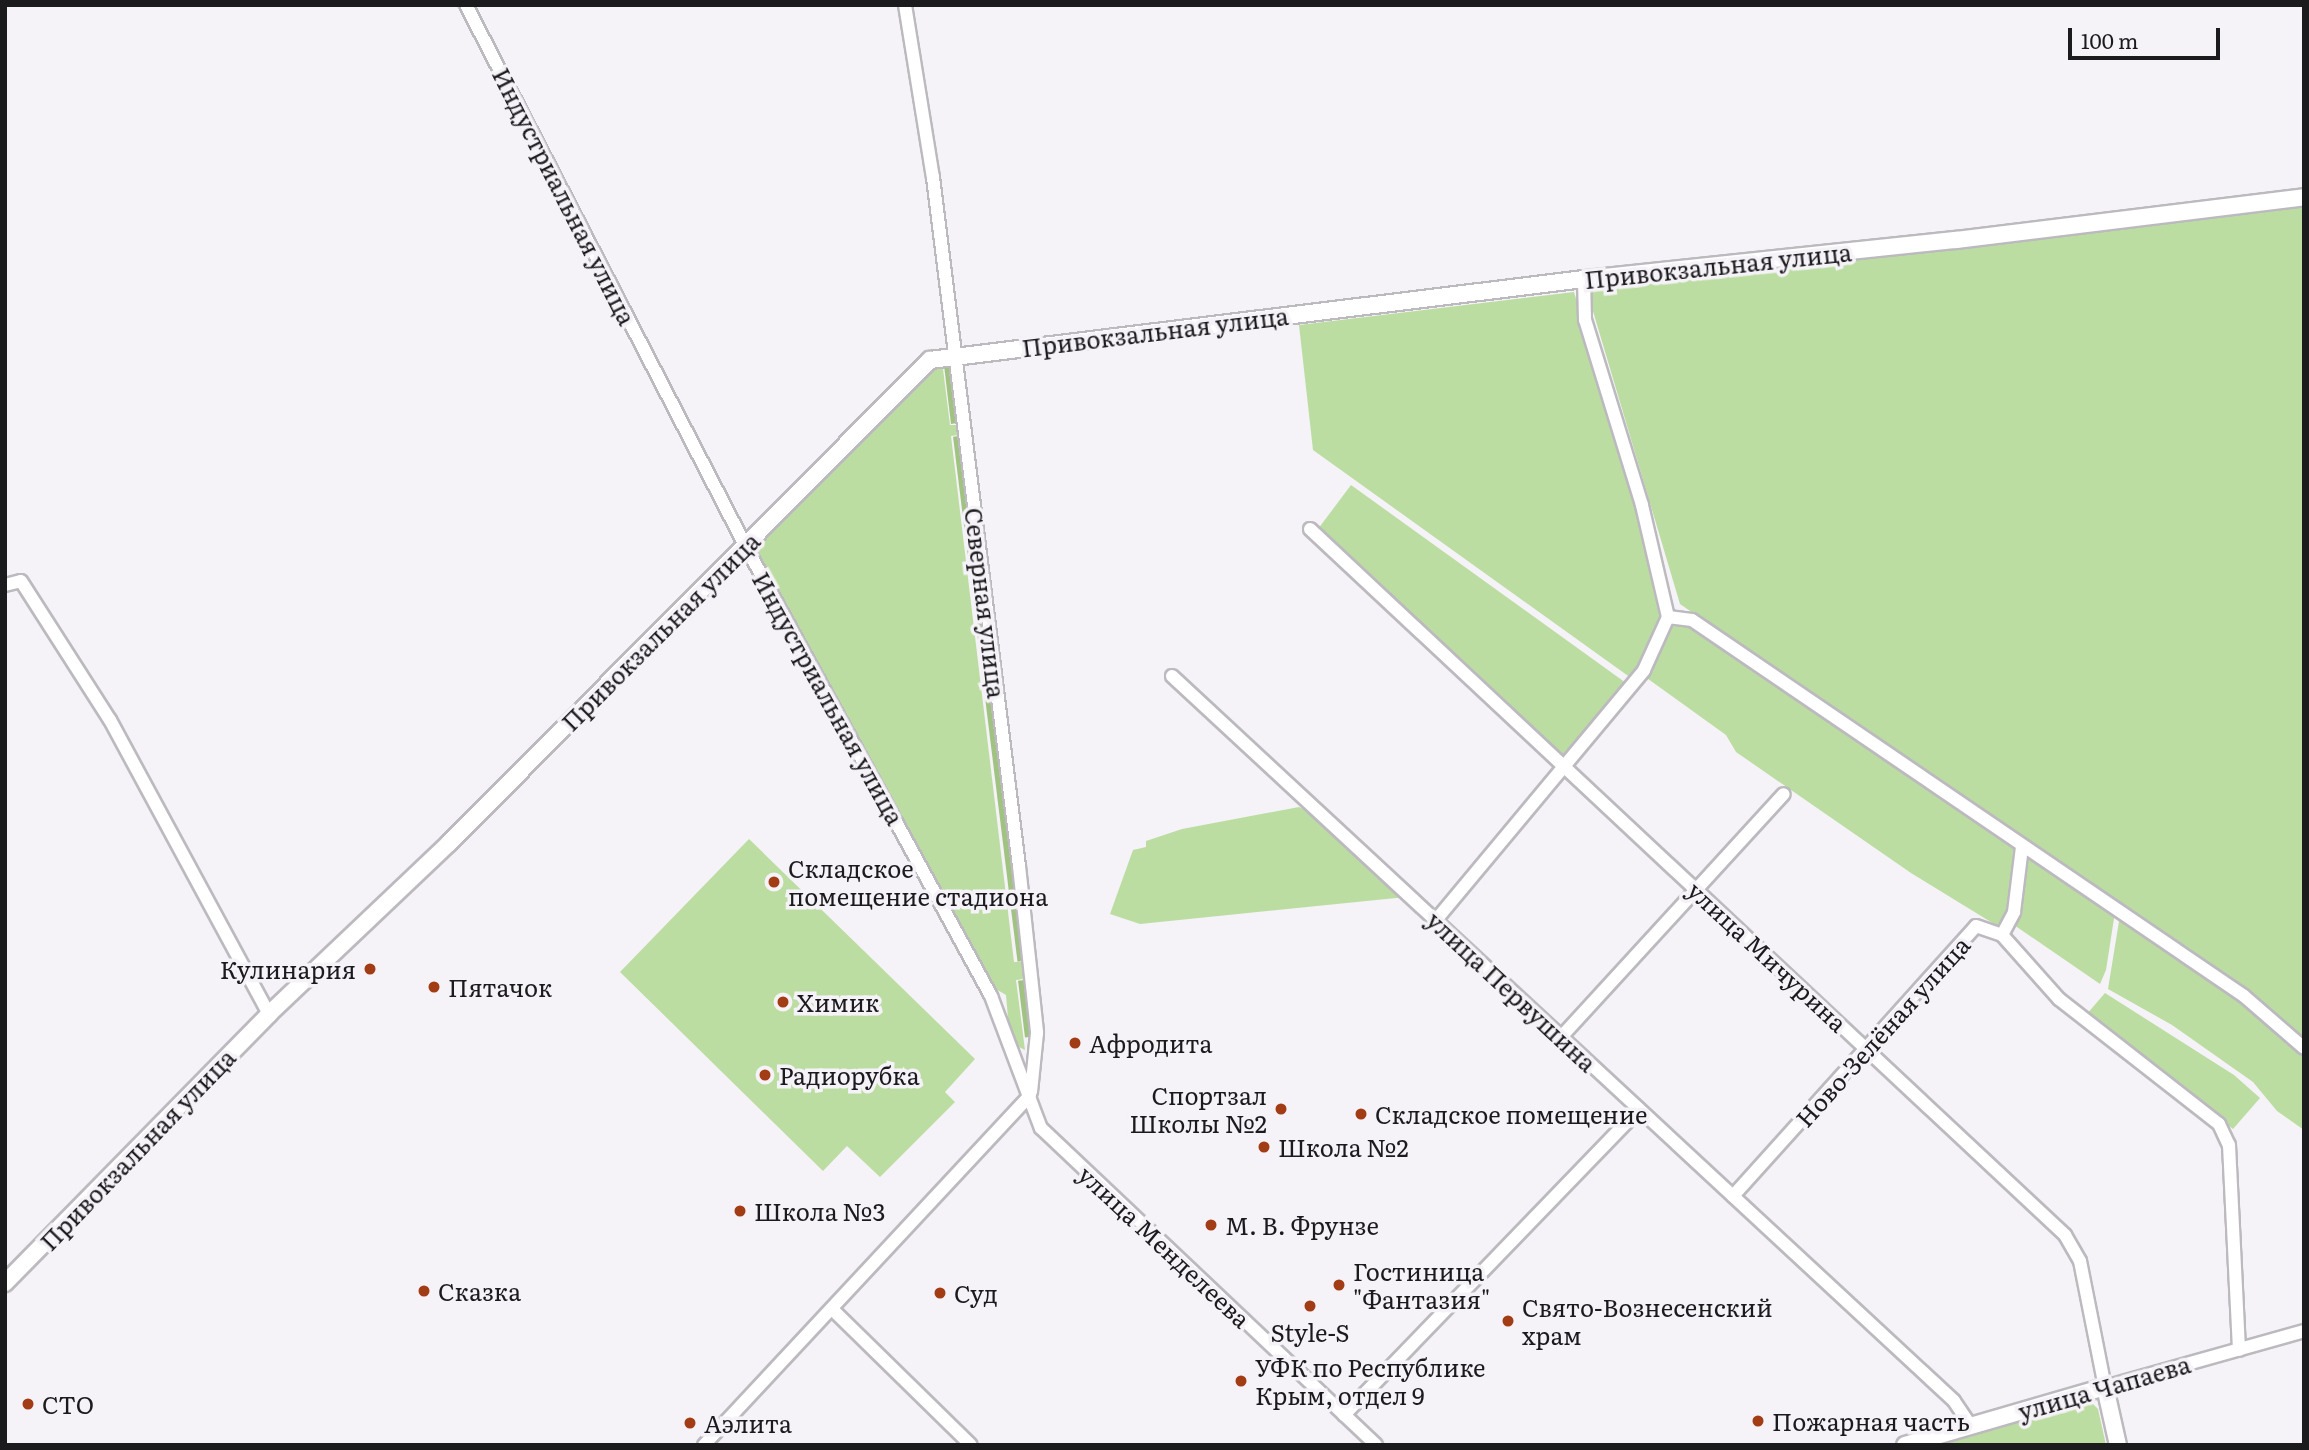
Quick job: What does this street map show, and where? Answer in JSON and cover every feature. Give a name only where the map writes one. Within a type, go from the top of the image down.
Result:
[{"type":"main road","name":"Привокзальная улица","points":[[5,1283],[269,1014],[449,843],[930,360],[955,354],[1584,279],[1956,240],[2304,197]]},
{"type":"main road","name":"улица Чапаева","points":[[1905,1445],[2105,1387]]},
{"type":"main road","name":"улица Мичурина","points":[[2105,1387],[2118,1445]]},
{"type":"street","name":"Индустриальная улица","points":[[466,5],[745,545],[991,996],[1030,1096]]},
{"type":"street","name":"Северная улица","points":[[905,5],[924,111],[1037,1033],[1030,1096]]},
{"type":"street","points":[[1436,920],[1644,670],[1668,617],[1642,505],[1585,320],[1584,279]]},
{"type":"street","name":"улица Мичурина","points":[[1310,529],[1564,763],[2065,1235],[2080,1261],[2105,1387]]},
{"type":"street","points":[[5,585],[21,581],[110,720],[269,1014]]},
{"type":"street","points":[[1668,617],[1692,620],[2244,996],[2304,1048]]},
{"type":"street","name":"улица Первушина","points":[[1172,676],[1954,1401],[1970,1425]]},
{"type":"street","points":[[1562,1036],[1784,794]]},
{"type":"street","points":[[2002,936],[2014,912],[2022,847]]},
{"type":"street","name":"Ново-Зелёная улица","points":[[1733,1196],[1976,926],[2002,936],[2059,999],[2219,1124],[2229,1145],[2239,1350]]},
{"type":"street","points":[[704,1445],[1030,1096]]},
{"type":"street","name":"улица Менделеева","points":[[1030,1096],[1041,1128],[1376,1445]]},
{"type":"street","points":[[1344,1415],[1639,1109]]},
{"type":"street","points":[[832,1309],[971,1445]]},
{"type":"street","name":"улица Чапаева","points":[[2105,1387],[2304,1331]]},
{"type":"green space","points":[[2304,204],[2304,1042],[2262,1006],[1680,604],[1587,291]]},
{"type":"green space","points":[[1574,292],[1639,509],[1665,616],[1631,678],[1313,450],[1299,325]]},
{"type":"green space","points":[[942,361],[950,425],[958,425],[959,435],[951,436],[1014,962],[1022,962],[1024,979],[1016,980],[1025,1050],[1015,1045],[1009,1030],[1006,995],[989,985],[975,963],[753,546],[931,365]]},
{"type":"green space","points":[[951,364],[957,423],[951,424],[944,365]]},
{"type":"green space","points":[[959,436],[1023,961],[1018,962],[953,437]]},
{"type":"green space","points":[[1351,485],[1626,683],[1564,756],[1318,529]]},
{"type":"green space","points":[[1673,622],[1688,622],[2019,849],[2009,921],[1999,927],[1911,873],[1736,752],[1726,735],[1644,676]]},
{"type":"green space","points":[[1299,807],[1315,815],[1406,897],[1140,924],[1110,914],[1133,850],[1146,847],[1146,841],[1182,829]]},
{"type":"green space","name":"Химик","points":[[749,839],[975,1059],[945,1092],[955,1102],[880,1177],[847,1146],[823,1171],[620,972]]},
{"type":"green space","points":[[2027,854],[2115,912],[2106,970],[2100,984],[2014,925]]},
{"type":"green space","points":[[2120,915],[2243,1000],[2304,1050],[2304,1130],[2277,1111],[2253,1082],[2172,1025],[2108,989]]},
{"type":"green space","points":[[1025,980],[1032,1037],[1025,1037],[1018,981]]},
{"type":"green space","points":[[2105,993],[2234,1075],[2260,1098],[2233,1129],[2086,1015]]},
{"type":"green space","points":[[2087,1398],[2098,1409],[2106,1445],[1929,1445]]},
{"type":"place","name":"Складское помещение стадиона","points":[[774,882]]},
{"type":"place","name":"Кулинария","points":[[370,969]]},
{"type":"place","name":"Пятачок","points":[[434,987]]},
{"type":"place","name":"Химик","points":[[783,1002]]},
{"type":"place","name":"Афродита","points":[[1075,1043]]},
{"type":"place","name":"Радиорубка","points":[[765,1075]]},
{"type":"place","name":"Спортзал Школы №2","points":[[1281,1109]]},
{"type":"place","name":"Складское помещение","points":[[1361,1114]]},
{"type":"place","name":"Школа №2","points":[[1264,1147]]},
{"type":"place","name":"Школа №3","points":[[740,1211]]},
{"type":"place","name":"М. В. Фрунзе","points":[[1211,1225]]},
{"type":"place","name":"Гостиница \"Фантазия\"","points":[[1339,1285]]},
{"type":"place","name":"Сказка","points":[[424,1291]]},
{"type":"place","name":"Суд","points":[[940,1293]]},
{"type":"place","name":"Style-S","points":[[1310,1306]]},
{"type":"place","name":"Свято-Вознесенский храм","points":[[1508,1321]]},
{"type":"place","name":"УФК по Республике Крым, отдел 9","points":[[1241,1381]]},
{"type":"place","name":"СТО","points":[[28,1404]]},
{"type":"place","name":"Пожарная часть","points":[[1758,1421]]},
{"type":"place","name":"Аэлита","points":[[690,1423]]}]
